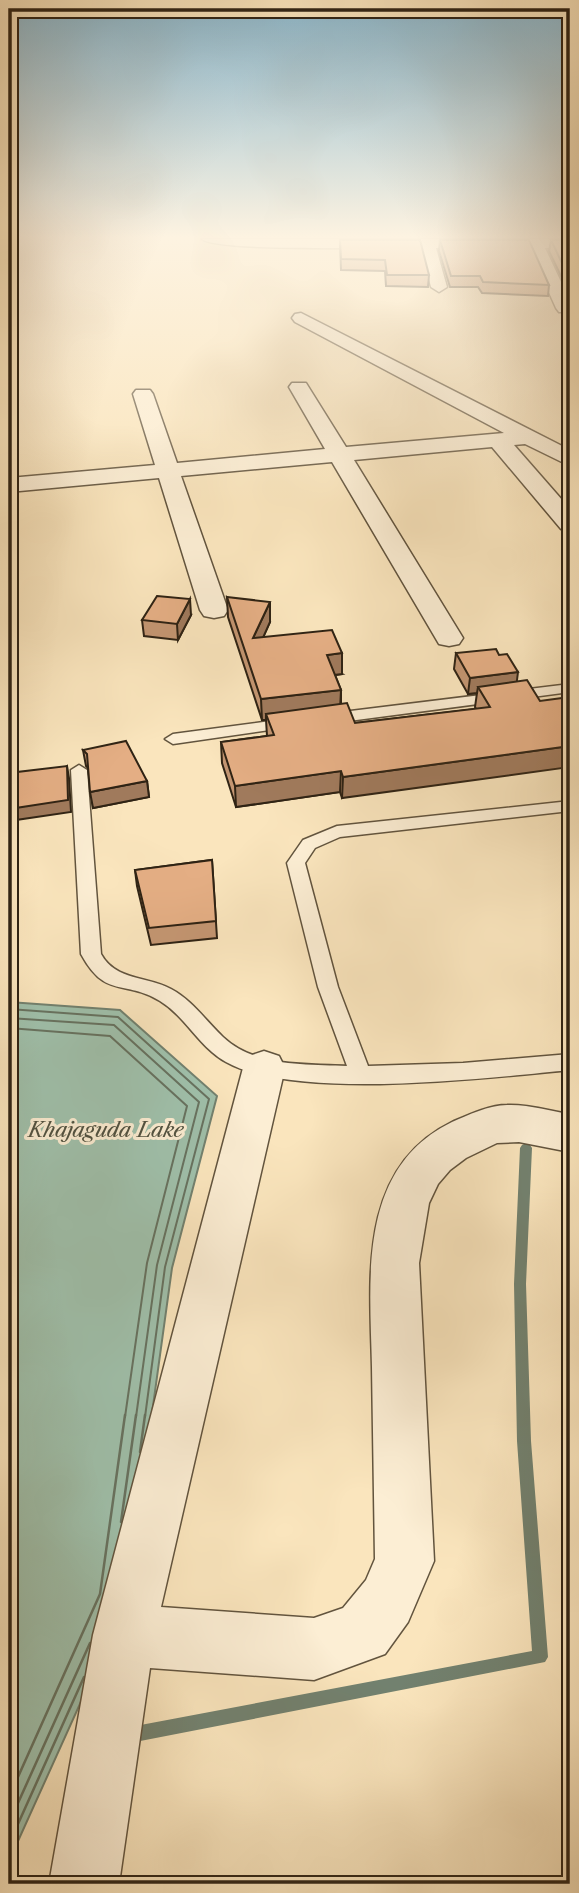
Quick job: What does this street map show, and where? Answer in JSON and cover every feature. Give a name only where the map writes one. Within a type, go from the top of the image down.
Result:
[{"type":"street","points":[[319,327],[570,459]]},
{"type":"street","points":[[353,327],[368,330]]},
{"type":"street","points":[[299,387],[449,638]]},
{"type":"street","points":[[143,394],[214,610]]},
{"type":"street","points":[[9,485],[527,437]]},
{"type":"street","points":[[498,439],[570,524]]},
{"type":"street","points":[[84,1884],[124,1635],[264,1068]]},
{"type":"street","points":[[124,1635],[314,1649],[363,1632],[387,1601],[405,1562],[394,1263],[400,1217],[411,1189],[425,1163],[453,1142],[489,1127],[510,1123],[570,1133]]},
{"type":"lane","points":[[173,739],[570,688]]},
{"type":"lane","points":[[79,769],[90,954],[96,967],[106,977],[149,987],[169,996],[223,1050],[264,1068],[361,1075],[463,1071],[570,1062]]},
{"type":"lane","points":[[361,1075],[328,987],[300,886],[296,863],[309,844],[337,832],[570,806]]},
{"type":"water","name":"Khajaguda Lake","points":[[9,1002],[120,1010],[217,1096],[172,1268],[126,1602],[9,1861]]},
{"type":"building","points":[[157,596],[190,599],[177,624],[142,620]]},
{"type":"building","points":[[227,597],[270,602],[253,638],[332,630],[342,653],[327,655],[341,690],[261,699]]},
{"type":"building","points":[[496,649],[499,655],[507,654],[518,672],[470,678],[456,653]]},
{"type":"building","points":[[527,680],[540,701],[570,697],[570,746],[343,777],[341,771],[235,786],[221,742],[274,735],[266,714],[347,703],[355,723],[490,707],[478,687]]},
{"type":"building","points":[[126,741],[147,781],[90,792],[87,754],[83,750]]},
{"type":"building","points":[[67,766],[68,800],[9,809],[9,773]]},
{"type":"building","points":[[212,860],[216,921],[149,928],[135,870]]},
{"type":"waterway","points":[[130,1735],[540,1657],[524,1441],[520,1284],[526,1148]]}]
